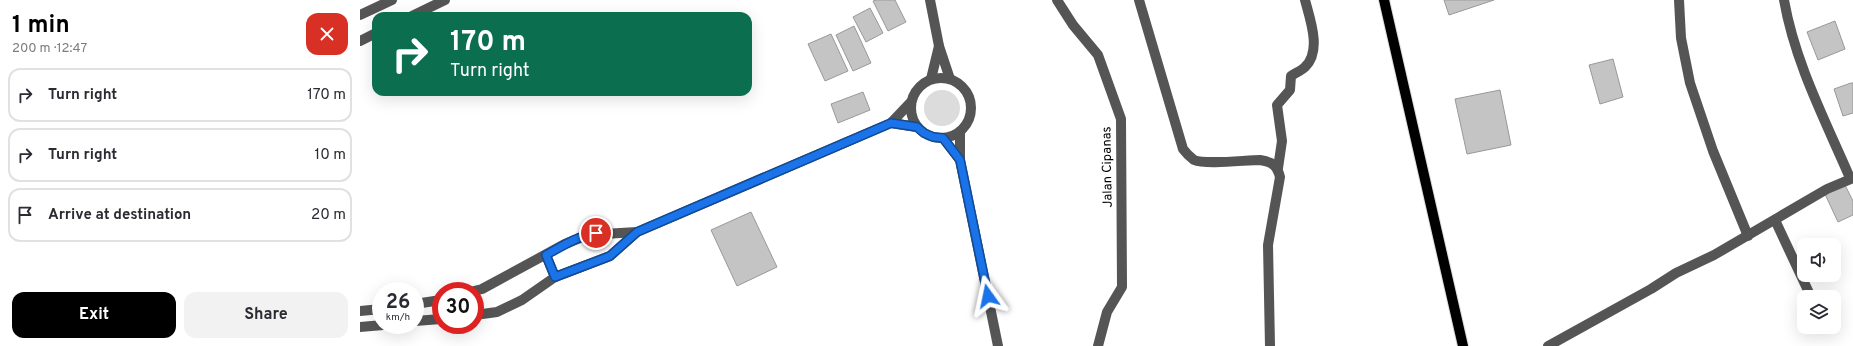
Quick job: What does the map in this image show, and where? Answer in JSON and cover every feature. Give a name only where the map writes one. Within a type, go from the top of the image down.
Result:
[{"type":"main road","points":[[1384,0],[1463,346]]},
{"type":"street","points":[[360,15],[392,0]]},
{"type":"street","points":[[420,12],[445,0]]},
{"type":"street","points":[[930,0],[939,46],[950,79]]},
{"type":"street","name":"Jalan Cipanas","points":[[1057,0],[1073,25],[1098,55],[1121,119],[1122,287],[1107,312],[1098,346]]},
{"type":"street","points":[[1139,0],[1183,149],[1195,160],[1205,162],[1260,160],[1269,161],[1278,168]]},
{"type":"street","points":[[1270,346],[1268,245],[1280,177],[1278,168],[1282,141],[1277,105],[1290,90],[1291,76],[1305,67],[1311,56],[1314,33],[1305,0]]},
{"type":"street","points":[[1679,0],[1681,38],[1690,83],[1713,151],[1748,236]]},
{"type":"street","points":[[1548,346],[1644,293],[1676,273],[1714,255],[1748,236],[1827,189],[1852,178],[1802,66],[1788,21],[1784,0]]},
{"type":"street","points":[[360,41],[372,36]]},
{"type":"street","points":[[931,79],[939,46]]},
{"type":"street","points":[[931,79],[950,79],[965,89],[970,98],[972,107],[967,125],[952,137],[933,137],[924,133],[917,127],[910,110],[915,92],[922,84],[931,79]]},
{"type":"street","points":[[484,314],[496,312],[522,300],[555,277],[610,256],[637,232],[891,123],[911,102]]},
{"type":"street","points":[[891,123],[917,127]]},
{"type":"street","points":[[960,132],[960,160],[998,346]]},
{"type":"street","points":[[943,138],[960,160]]},
{"type":"street","points":[[1775,220],[1808,290]]},
{"type":"street","points":[[484,288],[565,244],[587,235],[637,232]]},
{"type":"street","points":[[546,255],[555,277]]},
{"type":"street","points":[[360,311],[372,310]]},
{"type":"street","points":[[360,328],[372,326]]},
{"type":"shaded area","points":[[946,90],[955,95],[959,101],[959,115],[955,121],[946,126],[938,126],[929,121],[925,115],[924,104],[929,95],[935,91]]},
{"type":"building","points":[[895,0],[906,22],[888,31],[873,1]]},
{"type":"building","points":[[1444,0],[1494,0],[1449,15]]},
{"type":"building","points":[[870,8],[883,33],[866,42],[853,17]]},
{"type":"building","points":[[1835,21],[1845,49],[1818,60],[1807,32]]},
{"type":"building","points":[[854,26],[871,63],[853,71],[836,35]]},
{"type":"building","points":[[831,34],[848,71],[825,81],[808,44]]},
{"type":"building","points":[[1613,59],[1623,97],[1600,104],[1589,65]]},
{"type":"building","points":[[1853,83],[1853,113],[1843,116],[1834,89]]},
{"type":"building","points":[[1500,90],[1511,145],[1467,154],[1455,99]]},
{"type":"building","points":[[863,92],[870,110],[838,123],[831,104]]},
{"type":"building","points":[[1844,183],[1853,201],[1853,215],[1838,222],[1824,192]]},
{"type":"building","points":[[751,212],[777,267],[737,286],[711,230]]},
{"type":"route","points":[[596,233],[565,244],[546,255],[555,277],[582,268],[612,255],[637,232],[891,123],[917,127],[924,133],[933,137],[943,138],[960,160],[988,296]]}]
